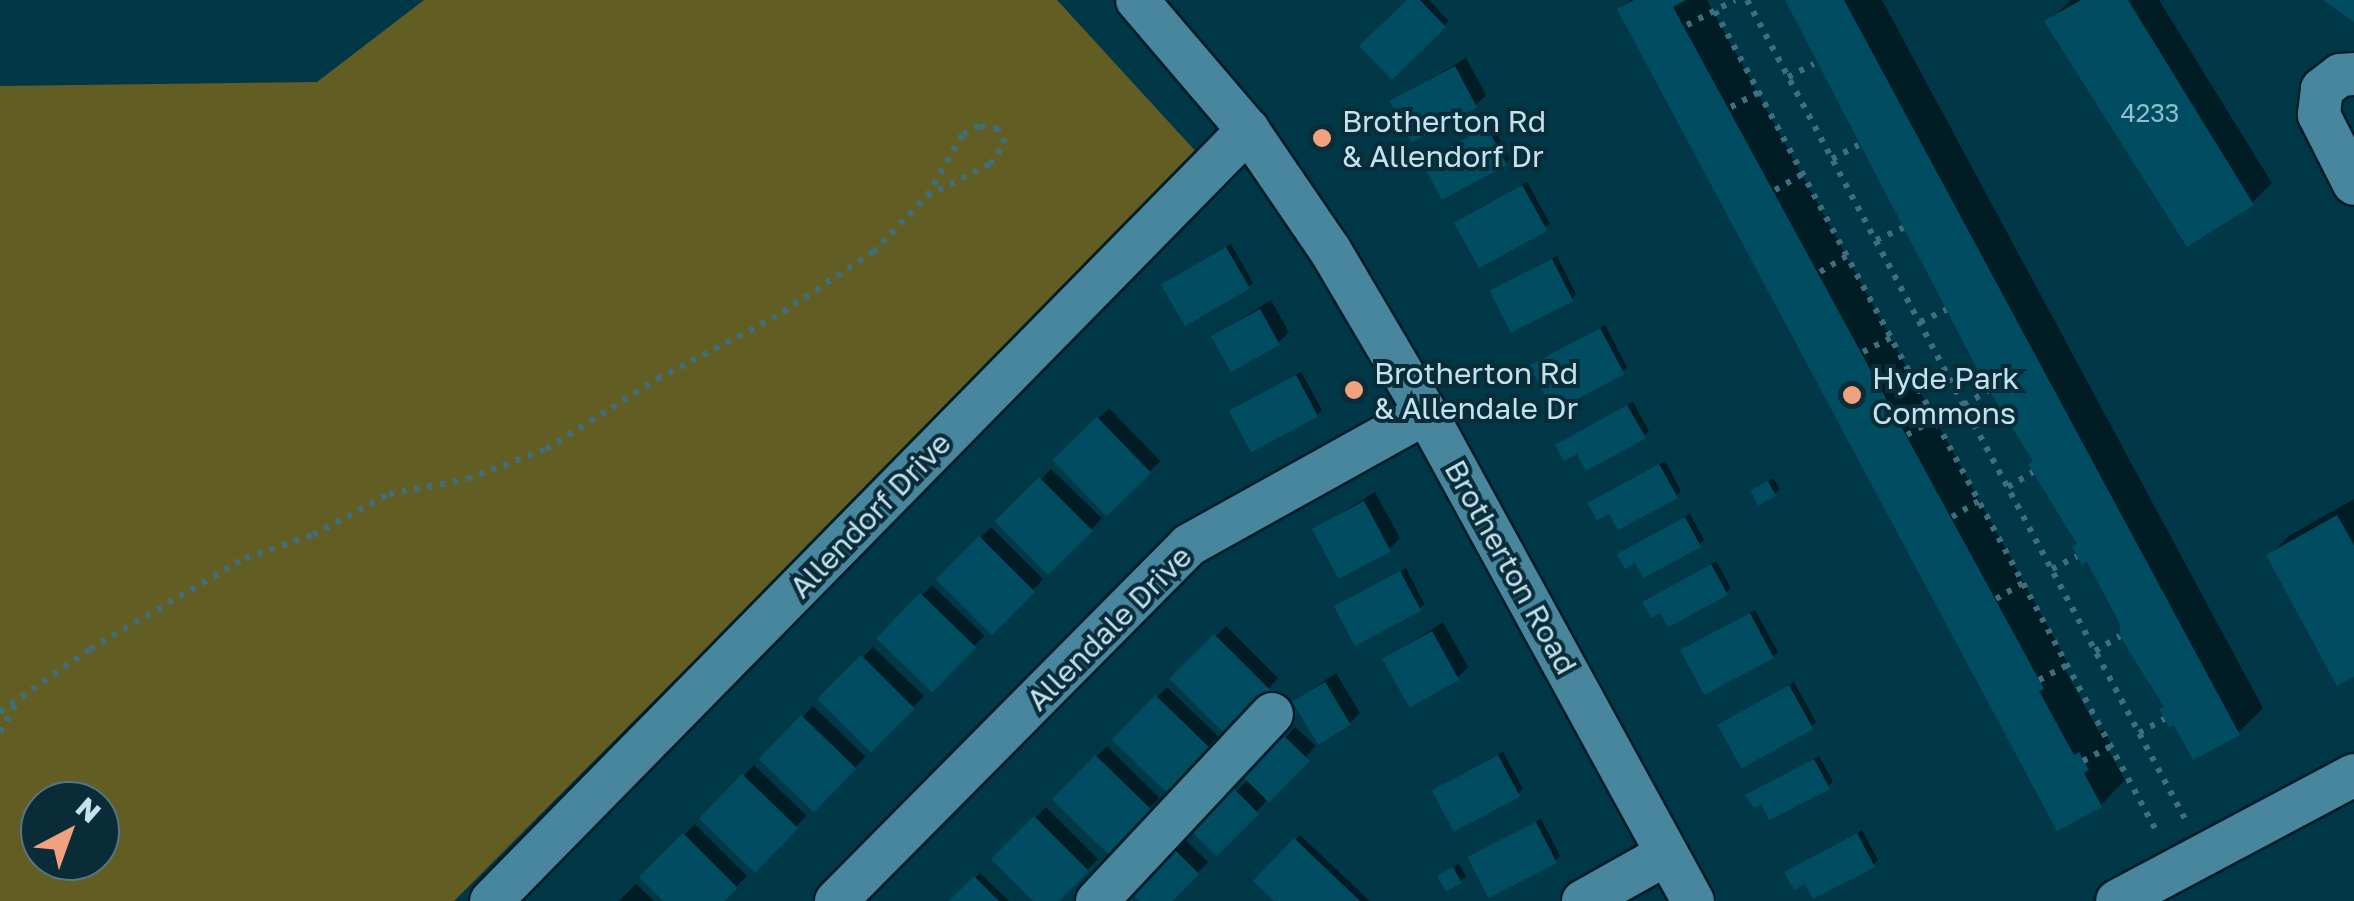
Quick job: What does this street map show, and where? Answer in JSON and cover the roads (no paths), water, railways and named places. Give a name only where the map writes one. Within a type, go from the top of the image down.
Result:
[{"type":"street","name":"Brotherton Road","points":[[1137,0],[1248,130],[1330,250],[1426,413],[1693,901]]},
{"type":"street","points":[[2354,74],[2340,74],[2322,89],[2319,115],[2354,184]]},
{"type":"street","name":"Allendorf Drive","points":[[491,901],[1248,130]]},
{"type":"street","name":"Allendale Drive","points":[[836,901],[1189,545],[1426,413]]},
{"type":"street","points":[[1102,899],[1272,714]]},
{"type":"street","points":[[2117,901],[2354,776]]},
{"type":"street","points":[[1583,901],[1667,854]]},
{"type":"place","name":"Brotherton Rd & Allendorf Dr","points":[[1322,138]]},
{"type":"place","name":"Brotherton Rd & Allendale Dr","points":[[1354,390]]},
{"type":"place","name":"Hyde Park Commons","points":[[1852,395]]}]
